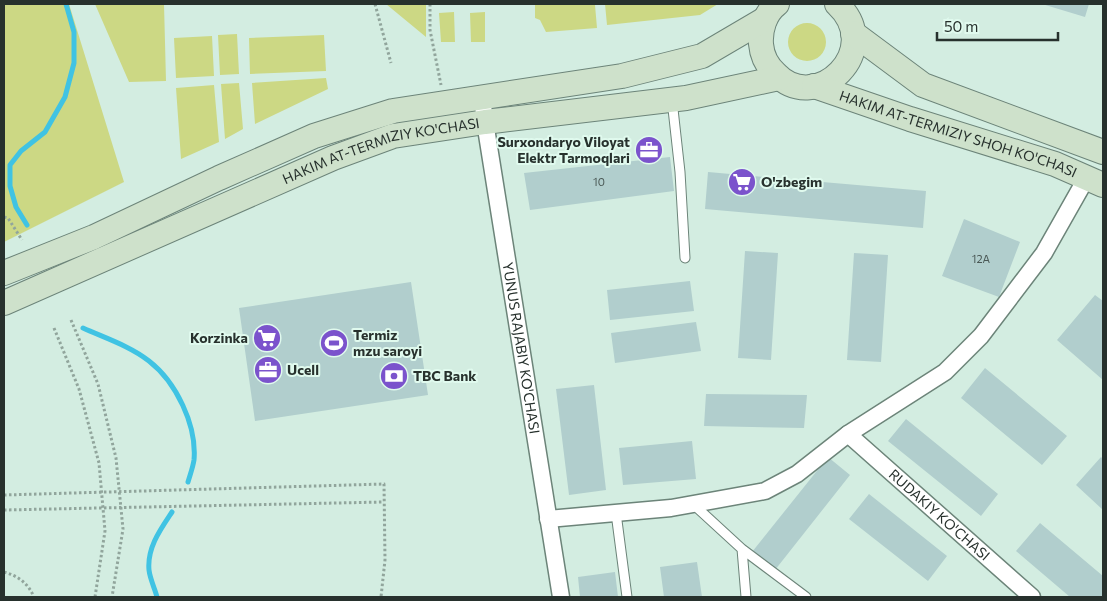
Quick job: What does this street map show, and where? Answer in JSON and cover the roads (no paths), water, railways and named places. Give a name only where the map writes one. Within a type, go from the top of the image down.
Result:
[{"type":"main road","points":[[814,86],[828,82],[840,73],[848,62],[853,48],[853,33],[848,17],[837,4]]},
{"type":"main road","points":[[772,8],[760,35],[761,51],[768,66],[779,78]]},
{"type":"main road","name":"HAKIM AT-TERMIZIY KO'CHASI","points":[[4,274],[94,237],[314,136],[393,111],[622,76],[702,56],[772,8]]},
{"type":"main road","points":[[853,33],[922,85],[1103,152]]},
{"type":"main road","name":"HAKIM AT-TERMIZIY KO'CHASI","points":[[4,303],[341,155],[393,136],[485,122],[672,99],[779,78]]},
{"type":"main road","name":"HAKIM AT-TERMIZIY SHOH KO'CHASI","points":[[779,78],[790,84],[802,87],[814,86],[910,119],[1055,164],[1095,181]]},
{"type":"street","name":"YUNUS RAJABIY KO'CHASI","points":[[482,97],[561,597]]},
{"type":"street","points":[[548,519],[693,504],[765,491],[797,474],[848,434],[945,372],[981,336],[1044,253],[1095,181]]},
{"type":"street","name":"RUDAKIY KO'CHASI","points":[[848,434],[1032,597]]},
{"type":"lane","points":[[672,99],[680,172],[684,258]]},
{"type":"lane","points":[[693,504],[742,549],[806,597]]},
{"type":"lane","points":[[616,513],[627,597]]},
{"type":"lane","points":[[742,549],[746,597]]},
{"type":"waterway","points":[[27,225],[16,207],[10,186],[10,165],[21,151],[45,132],[65,97],[74,63],[74,32],[66,4]]},
{"type":"waterway","points":[[83,328],[142,356],[168,380],[183,405],[192,433],[194,460],[188,482]]},
{"type":"waterway","points":[[157,597],[150,573],[150,554],[155,540],[172,512]]},
{"type":"place","name":"Surxondaryo Viloyat Elektr Tarmoqlari","points":[[649,150]]},
{"type":"place","name":"O'zbegim","points":[[742,182]]},
{"type":"place","name":"Korzinka","points":[[267,338]]},
{"type":"place","name":"Termiz mzu saroyi","points":[[334,343]]},
{"type":"place","name":"Ucell","points":[[268,370]]},
{"type":"place","name":"TBC Bank","points":[[394,376]]}]
